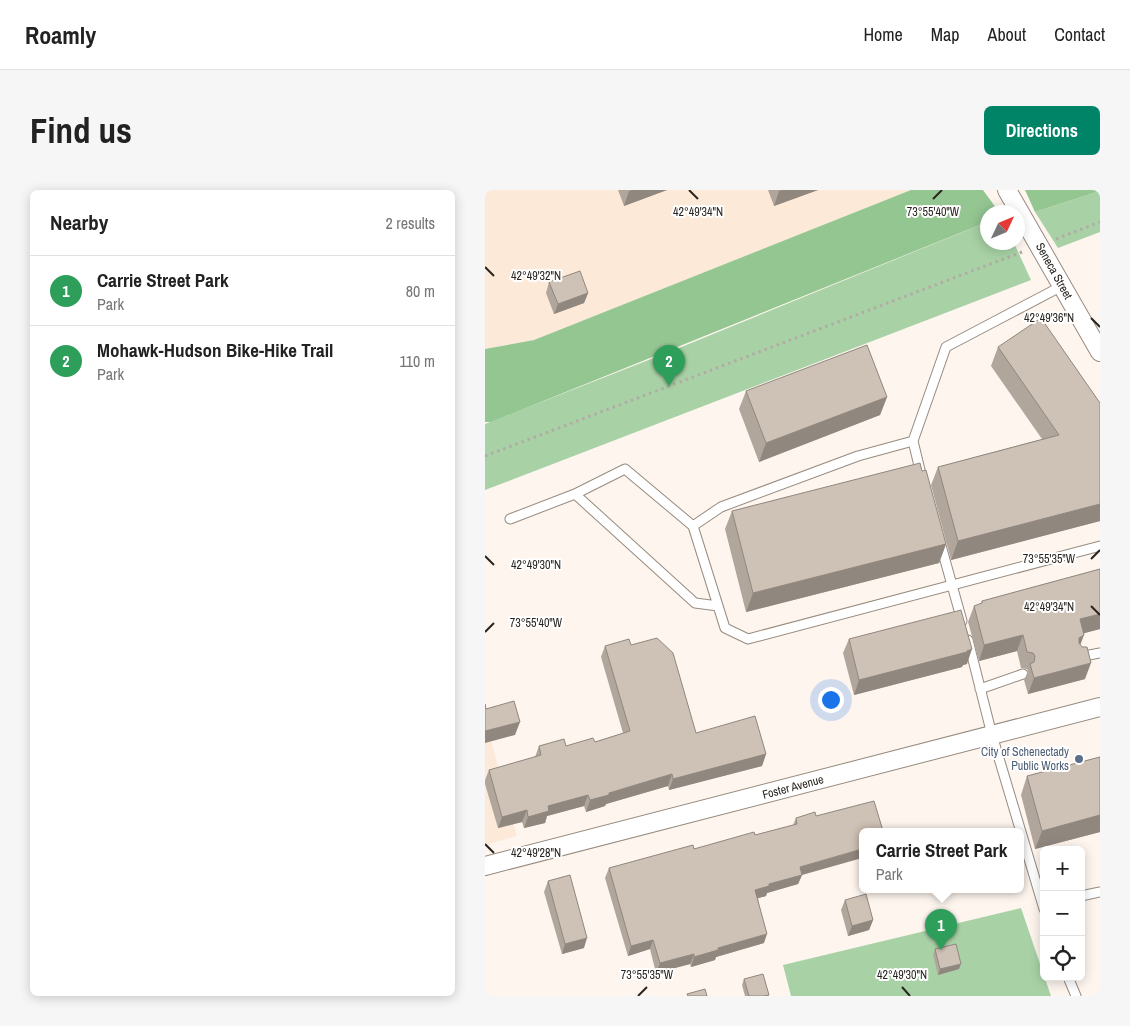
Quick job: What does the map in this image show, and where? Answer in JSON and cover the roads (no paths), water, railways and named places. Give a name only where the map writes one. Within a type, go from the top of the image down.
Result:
[{"type":"street","name":"Seneca Street","points":[[1007,190],[1097,342]]},
{"type":"street","name":"Foster Avenue","points":[[485,866],[1100,707]]},
{"type":"lane","points":[[923,479],[913,441],[947,348],[1063,286]]},
{"type":"lane","points":[[693,526],[721,507],[858,456],[913,441]]},
{"type":"lane","points":[[510,519],[575,494],[625,469],[693,526],[725,628],[748,639],[1100,546]]},
{"type":"lane","points":[[575,494],[695,603],[718,606]]},
{"type":"lane","points":[[938,536],[992,735],[1020,828]]},
{"type":"lane","points":[[1079,657],[1100,653]]},
{"type":"lane","points":[[981,689],[1023,674]]},
{"type":"lane","points":[[1024,843],[1040,897]]},
{"type":"lane","points":[[1085,895],[1100,892]]},
{"type":"lane","points":[[1070,981],[1076,996]]},
{"type":"place","name":"Mohawk-Hudson Bike-Hike Trail","points":[[669,386]]},
{"type":"place","name":"City of Schenectady Public Works","points":[[1079,759]]},
{"type":"place","name":"Carrie Street Park","points":[[941,950]]}]
